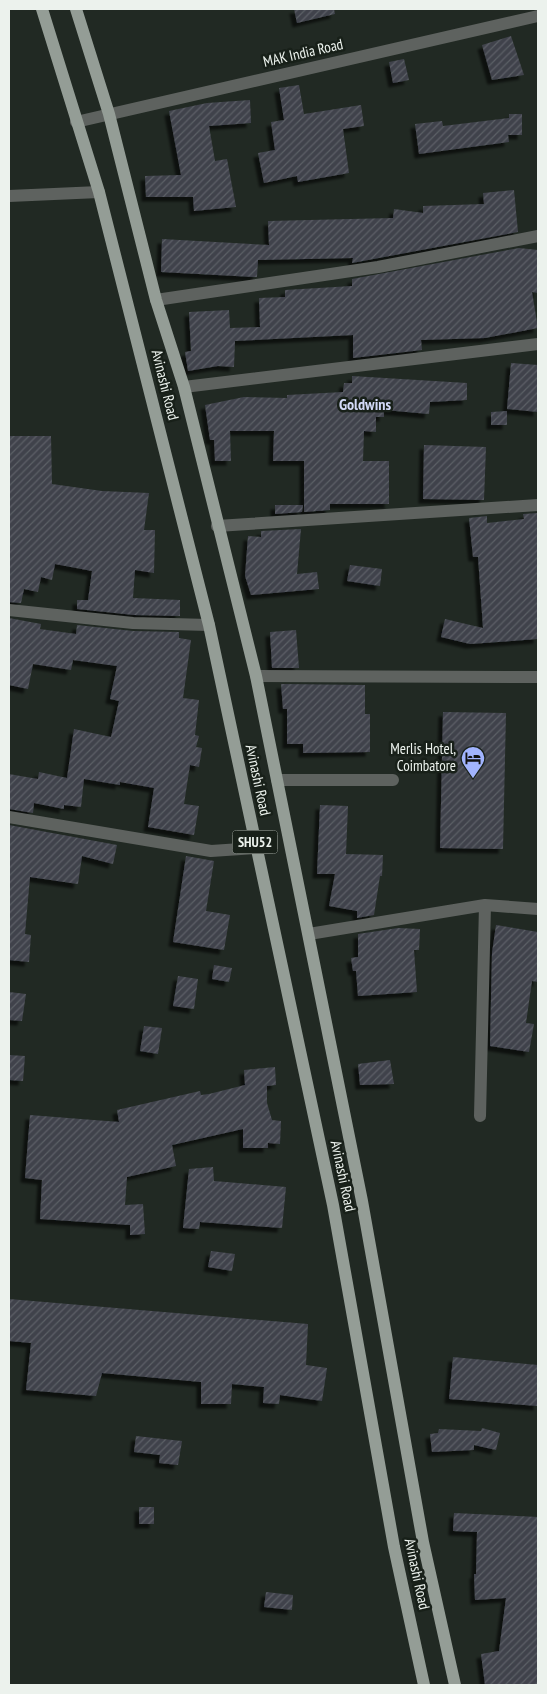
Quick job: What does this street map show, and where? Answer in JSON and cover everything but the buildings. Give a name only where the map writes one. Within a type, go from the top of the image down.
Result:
[{"type":"main road","name":"Avinashi Road","points":[[42,9],[99,192],[209,625],[333,1205],[394,1547],[424,1685]]},
{"type":"main road","name":"Avinashi Road","points":[[76,9],[109,114],[156,300],[184,387],[217,526],[256,676],[362,1201],[423,1542],[455,1685]]},
{"type":"street","name":"MAK India Road","points":[[76,122],[532,14]]},
{"type":"street","points":[[9,196],[99,192]]},
{"type":"street","points":[[156,300],[378,267],[538,236]]},
{"type":"street","points":[[184,387],[538,344]]},
{"type":"street","points":[[217,526],[538,505]]},
{"type":"street","points":[[9,610],[133,623],[209,625]]},
{"type":"street","points":[[256,676],[538,677]]},
{"type":"street","points":[[277,780],[393,780]]},
{"type":"street","points":[[9,817],[211,851],[256,848]]},
{"type":"street","points":[[309,934],[485,905],[538,909]]},
{"type":"street","points":[[480,1116],[485,905]]},
{"type":"place","name":"Merlis Hotel, Coimbatore","points":[[473,779]]},
{"type":"district","name":"Goldwins","points":[[365,404]]}]
